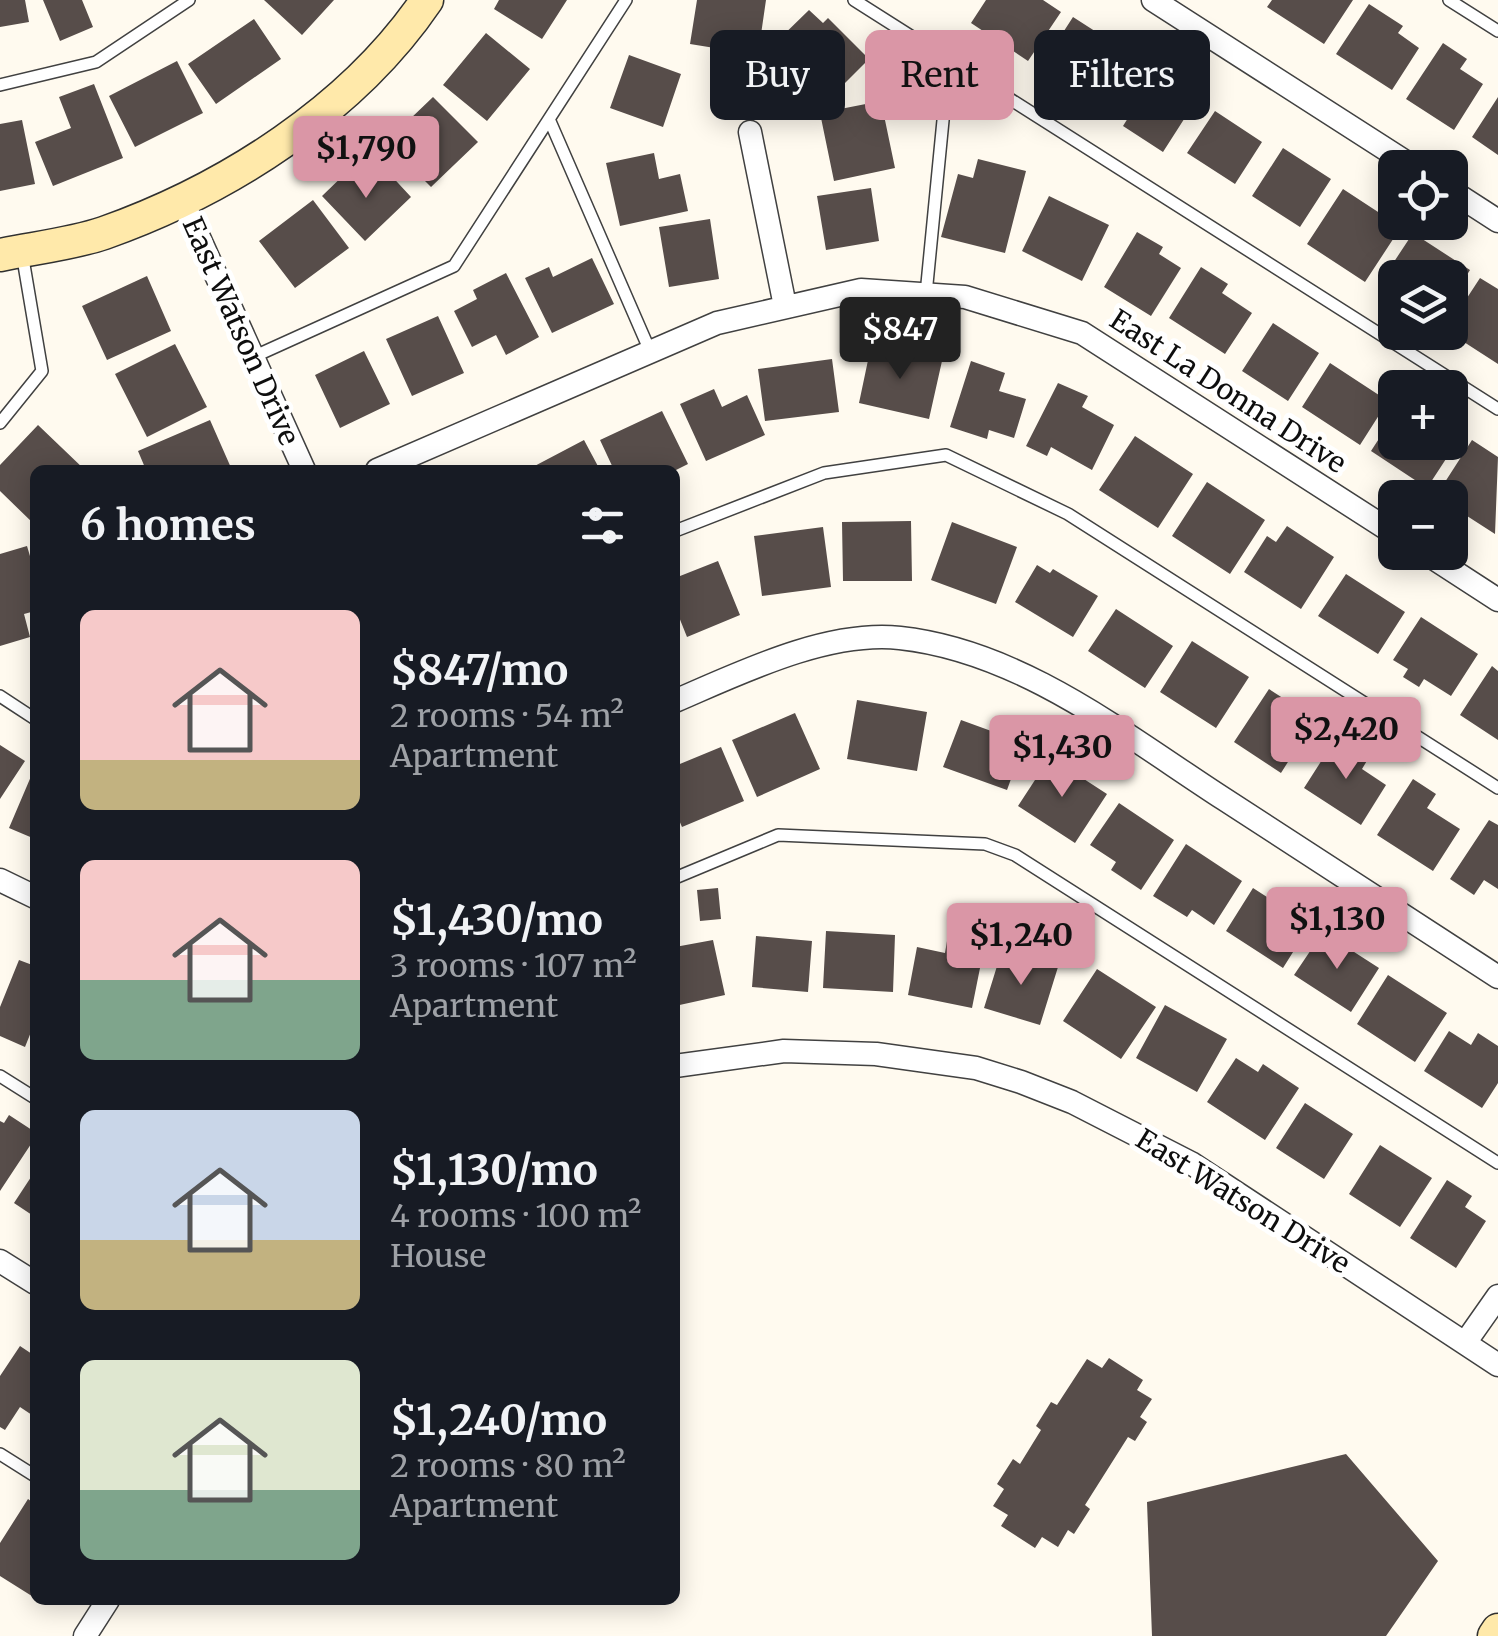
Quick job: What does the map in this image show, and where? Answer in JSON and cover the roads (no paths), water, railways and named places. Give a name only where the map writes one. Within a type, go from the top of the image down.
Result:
[{"type":"street","points":[[183,202],[310,123],[394,48],[427,0]]},
{"type":"street","points":[[1153,0],[1386,150]]},
{"type":"street","points":[[750,132],[786,306]]},
{"type":"street","name":"East Watson Drive","points":[[11,253],[100,234],[183,202],[302,465]]},
{"type":"street","points":[[1468,202],[1498,221]]},
{"type":"street","name":"East La Donna Drive","points":[[389,465],[717,322],[861,290],[964,296],[1082,333],[1378,523]]},
{"type":"street","points":[[1452,570],[1498,600]]},
{"type":"street","points":[[680,700],[738,674],[822,645],[898,638],[986,659],[1071,700],[1498,977]]},
{"type":"street","points":[[0,880],[30,894]]},
{"type":"street","name":"East Watson Drive","points":[[680,1065],[784,1052],[876,1054],[976,1068],[1021,1082],[1072,1102],[1179,1156],[1498,1365]]},
{"type":"street","points":[[0,1261],[30,1280]]},
{"type":"street","points":[[1465,1343],[1498,1296]]},
{"type":"street","points":[[85,1636],[105,1605]]},
{"type":"lane","points":[[0,84],[96,62],[189,0]]},
{"type":"lane","points":[[253,357],[454,266],[626,0]]},
{"type":"lane","points":[[854,0],[901,30]]},
{"type":"lane","points":[[1449,0],[1498,32]]},
{"type":"lane","points":[[1014,102],[1498,409]]},
{"type":"lane","points":[[549,120],[650,352]]},
{"type":"lane","points":[[926,294],[943,120]]},
{"type":"lane","points":[[0,422],[42,371],[11,253]]},
{"type":"lane","points":[[680,529],[771,490],[824,474],[946,455],[1068,514],[1498,788]]},
{"type":"lane","points":[[0,696],[30,716]]},
{"type":"lane","points":[[680,876],[778,836],[985,844],[1014,855],[1498,1163]]},
{"type":"lane","points":[[0,1076],[30,1095]]},
{"type":"lane","points":[[0,1454],[30,1473]]}]
